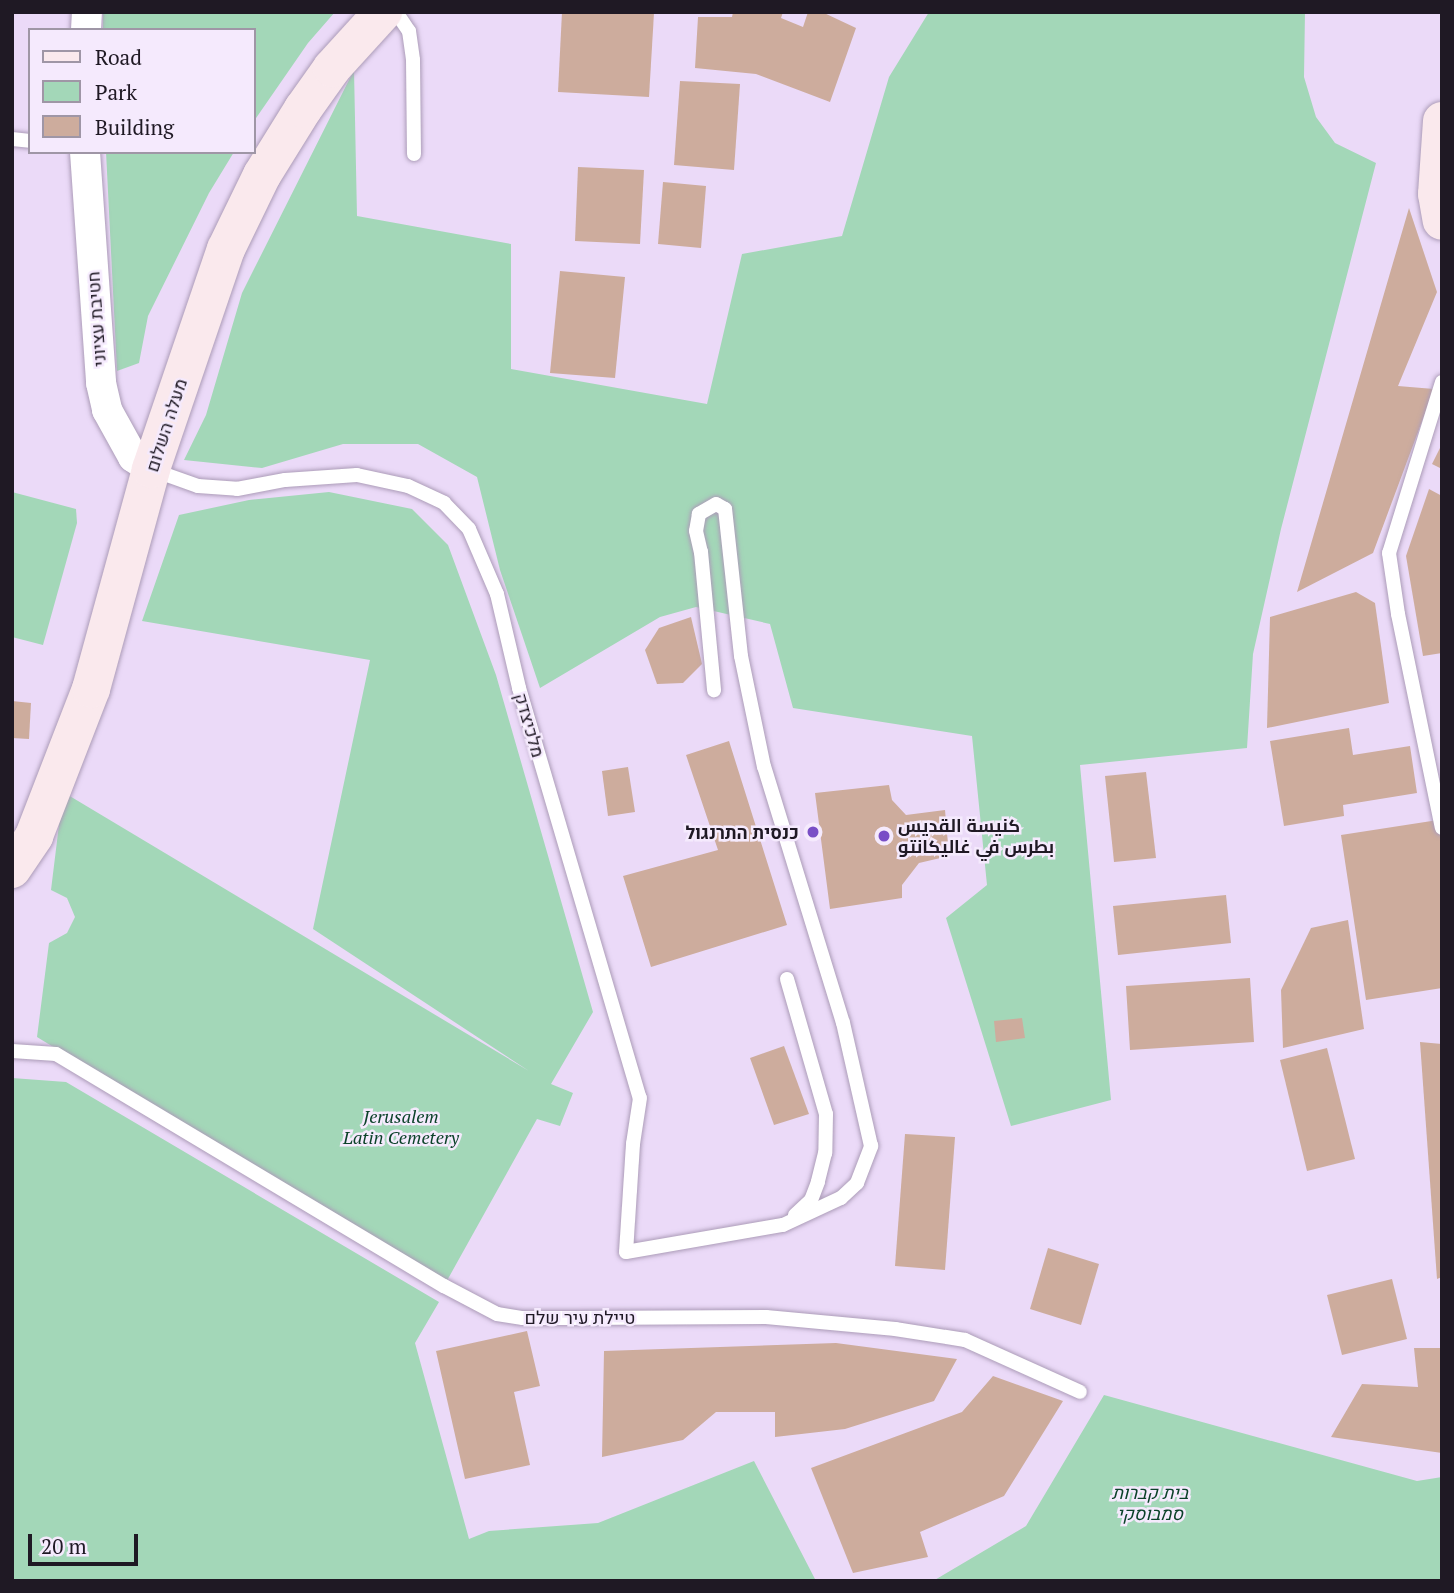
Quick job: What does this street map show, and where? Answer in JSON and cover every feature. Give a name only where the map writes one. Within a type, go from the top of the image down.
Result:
[{"type":"street","name":"מעלה השלום","points":[[12,869],[34,835],[91,689],[151,469],[226,249],[262,174],[332,68],[383,12]]},
{"type":"street","points":[[1442,121],[1437,194],[1442,221]]},
{"type":"street","name":"חטיבת עציוני","points":[[85,154],[101,383],[107,410],[133,457],[151,469]]},
{"type":"lane","points":[[396,12],[409,31],[412,50],[414,154]]},
{"type":"lane","points":[[1442,382],[1390,553],[1398,614],[1442,828]]},
{"type":"lane","name":"מלכיצדק","points":[[151,469],[198,485],[237,489],[285,480],[357,475],[408,485],[443,503],[468,529],[497,594],[519,688],[640,1098],[633,1144],[626,1252],[783,1225]]},
{"type":"lane","points":[[714,690],[701,552],[696,531],[699,514],[716,504],[725,509],[741,656],[764,767],[842,1023],[871,1146],[857,1183],[841,1198],[783,1225]]},
{"type":"lane","points":[[783,1225],[811,1199],[818,1182],[825,1153],[826,1114],[787,979]]},
{"type":"lane","name":"טיילת עיר שלם","points":[[12,1051],[57,1054],[444,1286],[497,1314],[523,1318],[766,1317],[895,1329],[965,1340],[1080,1392]]},
{"type":"green space","points":[[103,12],[335,12],[308,43],[256,118],[256,28],[103,28]]},
{"type":"green space","points":[[929,12],[1305,12],[1304,77],[1316,117],[1335,143],[1376,163],[1281,529],[1253,654],[1247,748],[1080,765],[1111,1100],[1011,1126],[946,918],[987,885],[972,736],[793,708],[770,624],[696,607],[660,617],[540,688],[500,570],[477,477],[418,444],[343,444],[262,468],[184,460],[206,415],[242,293],[354,70],[357,216],[511,244],[511,369],[707,404],[742,254],[842,236],[889,77]]},
{"type":"green space","points":[[106,154],[233,154],[209,193],[148,316],[139,363],[117,371]]},
{"type":"green space","points":[[12,492],[76,509],[77,523],[43,645],[12,637]]},
{"type":"green space","name":"Jerusalem Latin Cemetery","points":[[329,492],[412,509],[448,545],[496,675],[593,1012],[551,1084],[573,1093],[560,1126],[537,1119],[444,1286],[37,1037],[49,943],[67,933],[75,917],[67,898],[51,890],[63,792],[529,1071],[313,929],[370,660],[142,621],[179,515],[249,500]]},
{"type":"green space","points":[[12,1078],[66,1082],[439,1302],[415,1343],[469,1539],[489,1531],[598,1523],[754,1461],[816,1581],[12,1581]]},
{"type":"green space","name":"בית קברות סמבוסקי","points":[[1104,1395],[1417,1481],[1442,1477],[1442,1581],[933,1581],[1026,1526]]},
{"type":"building","points":[[562,12],[654,13],[649,97],[558,92]]},
{"type":"building","points":[[733,12],[783,12],[781,18],[803,27],[808,12],[822,12],[856,28],[830,102],[756,74],[695,68],[698,17],[732,17]]},
{"type":"building","points":[[680,81],[740,84],[734,170],[674,165]]},
{"type":"building","points":[[578,167],[644,170],[640,244],[575,241]]},
{"type":"building","points":[[663,182],[706,186],[701,248],[658,244]]},
{"type":"building","points":[[1409,208],[1437,292],[1398,386],[1434,389],[1373,553],[1297,592]]},
{"type":"building","points":[[560,271],[625,277],[615,378],[550,373]]},
{"type":"building","points":[[1442,444],[1442,469],[1432,464]]},
{"type":"building","points":[[1429,489],[1442,496],[1442,653],[1423,656],[1406,556]]},
{"type":"building","points":[[1356,592],[1375,603],[1389,703],[1267,728],[1270,617]]},
{"type":"building","points":[[691,617],[702,664],[683,683],[657,684],[645,650],[659,628]]},
{"type":"building","points":[[12,701],[31,703],[29,739],[12,738]]},
{"type":"building","points":[[1349,728],[1353,755],[1410,746],[1417,793],[1343,805],[1344,816],[1284,826],[1270,741]]},
{"type":"building","points":[[729,741],[787,925],[651,967],[623,876],[718,850],[686,755]]},
{"type":"building","points":[[628,767],[635,812],[608,816],[602,771]]},
{"type":"building","points":[[1146,772],[1156,858],[1114,862],[1105,776]]},
{"type":"building","name":"كنيسة القديس بطرس في غاليكانتو","points":[[889,785],[892,800],[906,815],[945,810],[949,856],[919,863],[902,885],[902,898],[830,909],[815,793]]},
{"type":"building","points":[[1438,820],[1442,841],[1442,988],[1366,1000],[1341,835]]},
{"type":"building","points":[[1226,895],[1231,943],[1118,955],[1113,906]]},
{"type":"building","points":[[1348,920],[1364,1029],[1283,1048],[1281,990],[1311,928]]},
{"type":"building","points":[[1250,978],[1254,1042],[1130,1050],[1126,986]]},
{"type":"building","points":[[1022,1018],[1025,1038],[996,1042],[994,1021]]},
{"type":"building","points":[[1420,1042],[1442,1044],[1442,1277],[1437,1279]]},
{"type":"building","points":[[784,1046],[809,1114],[774,1125],[750,1058]]},
{"type":"building","points":[[1327,1048],[1355,1159],[1307,1171],[1280,1060]]},
{"type":"building","points":[[905,1134],[955,1137],[945,1270],[895,1266]]},
{"type":"building","points":[[1048,1248],[1099,1264],[1081,1325],[1030,1309]]},
{"type":"building","points":[[1392,1279],[1407,1339],[1342,1355],[1327,1295]]},
{"type":"building","points":[[527,1331],[540,1386],[514,1392],[530,1465],[465,1479],[436,1351]]},
{"type":"building","points":[[836,1343],[957,1359],[934,1401],[845,1429],[775,1437],[775,1412],[716,1412],[683,1440],[602,1457],[604,1351]]},
{"type":"building","points":[[1414,1348],[1442,1348],[1442,1453],[1331,1437],[1362,1384],[1418,1387]]},
{"type":"building","points":[[993,1376],[1063,1401],[1004,1496],[920,1532],[928,1557],[853,1573],[811,1468],[962,1412]]},
{"type":"place","name":"כנסית התרנגול","points":[[813,832]]},
{"type":"place","name":"كنيسة القديس بطرس في غاليكانتو","points":[[884,836]]}]
